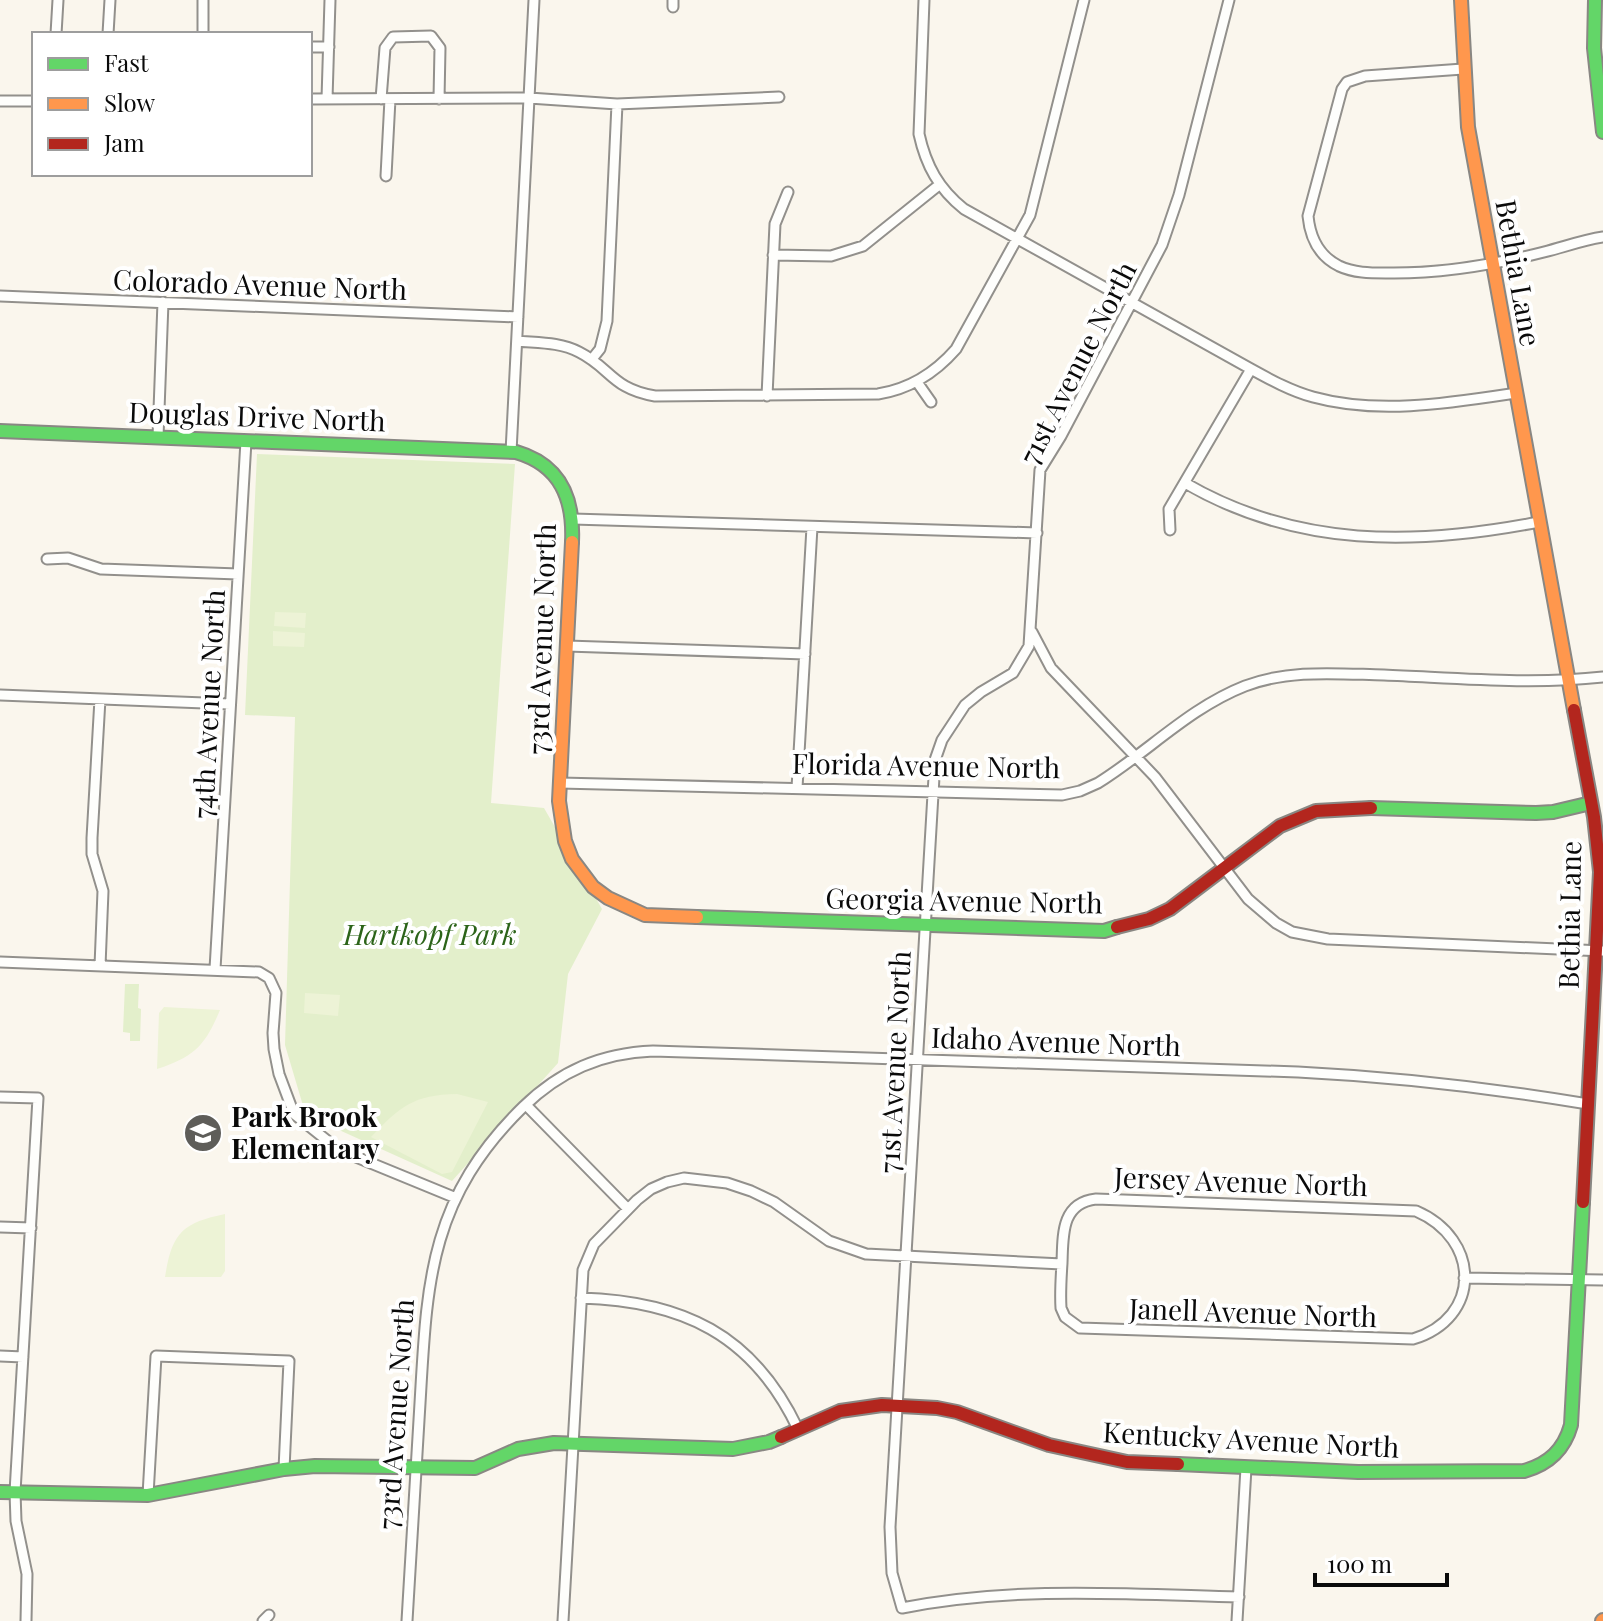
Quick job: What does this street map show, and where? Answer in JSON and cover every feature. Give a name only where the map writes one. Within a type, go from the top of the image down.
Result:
[{"type":"street","points":[[56,32],[58,0]]},
{"type":"street","points":[[108,32],[110,0]]},
{"type":"street","points":[[203,0],[203,32]]},
{"type":"street","points":[[327,99],[330,0]]},
{"type":"street","points":[[511,452],[534,0]]},
{"type":"street","points":[[924,0],[919,134],[926,160],[939,185],[964,209],[1288,388],[1335,402],[1395,405],[1432,404],[1516,393]]},
{"type":"street","points":[[517,341],[564,346],[592,359],[614,380],[640,394],[878,394],[894,392],[917,382],[934,371],[956,349],[1017,239],[1034,200],[1084,0]]},
{"type":"street","name":"71st Avenue North","points":[[1229,0],[1171,221],[1151,270],[1040,470],[1029,646],[1013,673],[981,692],[952,721],[935,760],[890,1527],[892,1573],[902,1608],[1018,1593],[1239,1597]]},
{"type":"street","name":"Bethia Lane","points":[[1461,0],[1468,127],[1591,803],[1600,872],[1600,951],[1588,1104],[1571,1425],[1564,1446],[1557,1455]]},
{"type":"street","points":[[1595,0],[1603,132]]},
{"type":"street","points":[[386,176],[385,48],[393,37],[431,36],[440,48],[439,99]]},
{"type":"street","points":[[312,47],[329,47]]},
{"type":"street","points":[[1463,69],[1365,76],[1347,82],[1338,96],[1308,216],[1314,241],[1329,261],[1362,273],[1441,270],[1546,252],[1603,237]]},
{"type":"street","points":[[312,99],[529,98],[617,104],[779,97]]},
{"type":"street","points":[[0,101],[32,101]]},
{"type":"street","points":[[592,359],[600,349],[607,321],[617,104]]},
{"type":"street","points":[[773,255],[831,256],[863,246],[939,185]]},
{"type":"street","points":[[767,396],[775,224],[788,192]]},
{"type":"street","name":"Colorado Avenue North","points":[[0,296],[518,317]]},
{"type":"street","points":[[158,437],[163,302]]},
{"type":"street","points":[[1170,530],[1169,509],[1251,369]]},
{"type":"street","points":[[917,382],[931,402]]},
{"type":"street","name":"Douglas Drive North","points":[[0,431],[511,452]]},
{"type":"street","name":"74th Avenue North","points":[[215,969],[246,441]]},
{"type":"street","name":"73rd Avenue North","points":[[511,452],[530,455],[553,471],[561,483],[573,519],[560,783],[559,820],[563,839],[581,874],[594,888],[627,910],[665,918]]},
{"type":"street","points":[[1185,483],[1257,518],[1320,533],[1411,536],[1539,522]]},
{"type":"street","points":[[573,519],[1037,533]]},
{"type":"street","points":[[797,788],[812,527]]},
{"type":"street","points":[[47,559],[68,558],[101,569],[238,574]]},
{"type":"street","points":[[1031,631],[1051,668],[1155,777],[1261,912],[1292,932],[1310,937],[1600,951]]},
{"type":"street","points":[[567,646],[805,654]]},
{"type":"street","name":"Florida Avenue North","points":[[560,783],[1062,795],[1098,783],[1202,707],[1237,689],[1275,678],[1326,673],[1569,681],[1603,677]]},
{"type":"street","points":[[0,695],[230,704]]},
{"type":"street","points":[[100,699],[92,838],[92,854],[103,891],[100,966]]},
{"type":"street","points":[[1226,869],[1280,826],[1316,811],[1355,807],[1545,812],[1591,803]]},
{"type":"street","name":"Georgia Avenue North","points":[[665,918],[1081,932],[1115,928],[1149,919],[1170,909],[1226,869]]},
{"type":"street","points":[[0,962],[259,972],[269,978],[276,993],[274,1049],[279,1074],[294,1114],[339,1150],[456,1198]]},
{"type":"street","name":"Idaho Avenue North","points":[[449,1213],[484,1150],[526,1105],[555,1080],[578,1067],[627,1052],[1373,1076],[1447,1083],[1588,1104]]},
{"type":"street","points":[[0,1097],[38,1098],[15,1492],[16,1521],[27,1574],[26,1621]]},
{"type":"street","points":[[526,1105],[628,1209]]},
{"type":"street","points":[[563,1621],[583,1270],[587,1256],[603,1233],[651,1189],[667,1182],[702,1179],[727,1183],[762,1197],[829,1241],[866,1254],[1062,1264]]},
{"type":"street","name":"Jersey Avenue North","points":[[1062,1264],[1065,1220],[1077,1205],[1087,1200],[1402,1209],[1429,1217],[1451,1234],[1462,1255],[1464,1278]]},
{"type":"street","name":"73rd Avenue North","points":[[407,1621],[428,1287],[449,1213]]},
{"type":"street","points":[[0,1227],[31,1228]]},
{"type":"street","name":"Janell Avenue North","points":[[1062,1264],[1061,1308],[1072,1323],[1089,1330],[1413,1339],[1426,1335],[1448,1318],[1456,1307],[1464,1278]]},
{"type":"street","points":[[1464,1278],[1603,1280]]},
{"type":"street","points":[[581,1298],[613,1299],[669,1309],[720,1334],[762,1371],[779,1393],[798,1429]]},
{"type":"street","points":[[0,1356],[23,1357]]},
{"type":"street","points":[[148,1495],[156,1356],[289,1361],[284,1469]]},
{"type":"street","name":"Kentucky Avenue North","points":[[0,1492],[148,1495],[315,1466],[475,1468],[536,1445],[733,1449],[769,1442],[840,1411],[861,1406],[937,1408],[957,1412],[1049,1445],[1141,1463],[1358,1472],[1517,1471],[1536,1468],[1557,1455]]},
{"type":"street","points":[[1237,1621],[1246,1468]]},
{"type":"green space","name":"Hartkopf Park","points":[[257,454],[515,464],[491,803],[544,808],[602,909],[568,974],[558,1063],[452,1181],[328,1125],[304,1109],[285,1045],[295,717],[245,715]]},
{"type":"green space","points":[[275,612],[306,613],[305,628],[274,626]]},
{"type":"green space","points":[[273,631],[305,633],[304,647],[273,646]]},
{"type":"green space","points":[[125,984],[139,984],[140,1041],[130,1041],[130,1033],[123,1032]]},
{"type":"green space","points":[[305,993],[340,995],[338,1016],[304,1013]]},
{"type":"green space","points":[[164,1007],[220,1010],[209,1033],[197,1048],[180,1060],[157,1069],[159,1013]]},
{"type":"green space","points":[[457,1094],[488,1102],[452,1172],[442,1174],[371,1137],[409,1104],[429,1097]]},
{"type":"green space","points":[[225,1214],[225,1271],[221,1277],[165,1277],[171,1250],[182,1232],[198,1221]]},
{"type":"traffic: fast","points":[[1595,0],[1594,48],[1603,132]]},
{"type":"traffic: fast","points":[[0,431],[516,452],[544,466],[562,486],[570,512],[572,542]]},
{"type":"traffic: fast","points":[[1371,808],[1536,813],[1591,803]]},
{"type":"traffic: fast","points":[[697,917],[1104,931],[1117,927]]},
{"type":"traffic: fast","points":[[1178,1464],[1358,1472],[1524,1471],[1548,1460],[1560,1449],[1571,1425],[1583,1202]]},
{"type":"traffic: fast","points":[[0,1492],[148,1495],[315,1466],[475,1468],[518,1449],[554,1443],[733,1449],[781,1437]]},
{"type":"traffic: slow","points":[[1461,0],[1468,127],[1574,710]]},
{"type":"traffic: slow","points":[[572,542],[559,801],[565,841],[572,859],[593,887],[608,898],[645,915],[697,917]]},
{"type":"traffic: jam","points":[[1574,710],[1594,817],[1600,872],[1583,1202]]},
{"type":"traffic: jam","points":[[1117,927],[1149,919],[1170,909],[1280,826],[1316,811],[1371,808]]},
{"type":"traffic: jam","points":[[781,1437],[840,1411],[882,1405],[937,1408],[957,1412],[1049,1445],[1127,1462],[1178,1464]]},
{"type":"place","name":"Park Brook Elementary","points":[[203,1133]]}]
